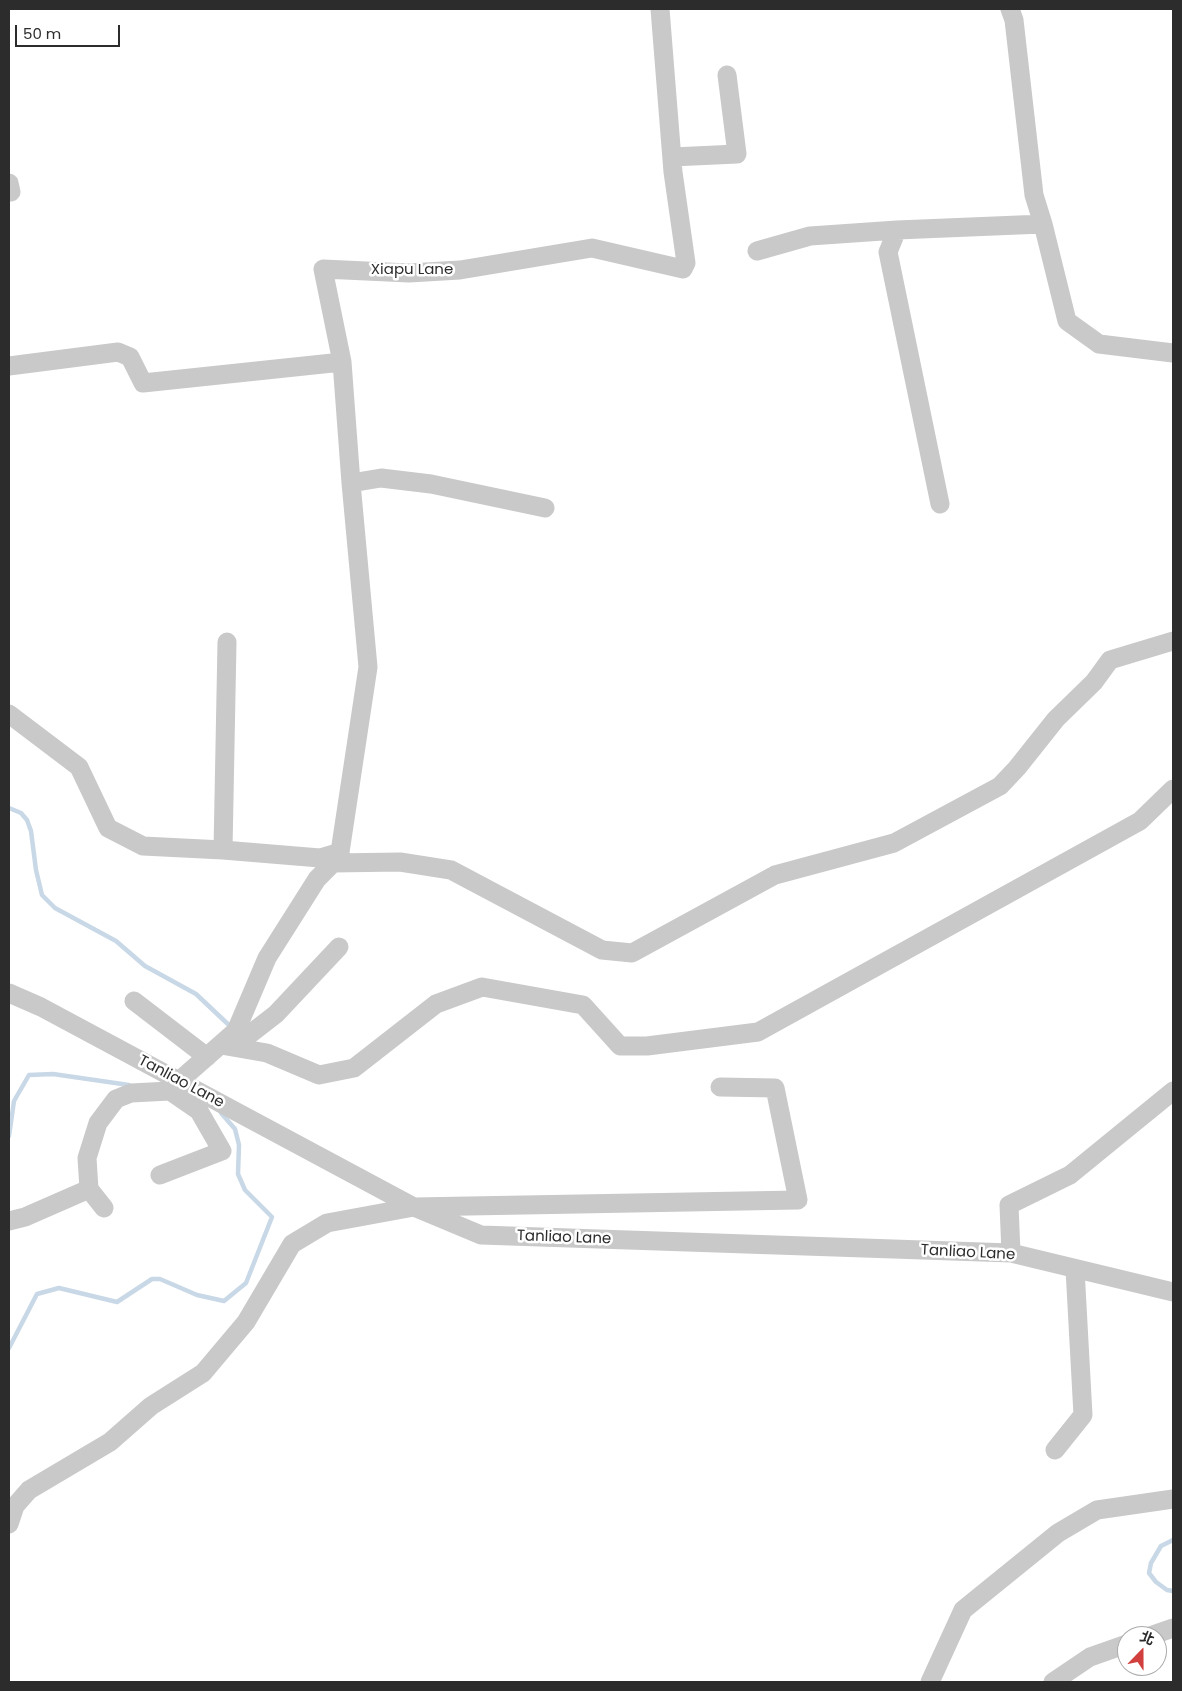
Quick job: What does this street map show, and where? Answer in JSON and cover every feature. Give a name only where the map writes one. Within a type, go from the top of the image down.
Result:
[{"type":"street","name":"Xiapu Lane","points":[[342,362],[323,269],[409,273],[460,270],[592,248],[683,269],[686,262],[672,157],[660,9]]},
{"type":"street","points":[[1010,9],[1014,20],[1034,195],[1067,321],[1099,344],[1173,353]]},
{"type":"street","points":[[672,157],[737,154],[727,75]]},
{"type":"street","points":[[757,251],[810,236],[897,230],[1043,224]]},
{"type":"street","points":[[897,230],[888,252],[940,504]]},
{"type":"street","points":[[9,366],[118,352],[130,357],[143,383],[342,362],[368,667],[340,852],[320,858],[143,846],[108,828],[79,767],[9,714]]},
{"type":"street","points":[[351,483],[381,478],[431,484],[545,508]]},
{"type":"street","points":[[179,1081],[236,1031],[267,958],[317,879],[333,864],[400,862],[451,870],[602,950],[632,953],[775,875],[894,843],[1000,786],[1017,768],[1056,719],[1094,682],[1110,660],[1173,641]]},
{"type":"street","points":[[223,850],[227,642]]},
{"type":"street","points":[[134,1001],[214,1051],[267,1053],[320,1074],[354,1068],[436,1004],[482,986],[583,1005],[620,1046],[647,1046],[758,1032],[1140,821],[1173,789]]},
{"type":"street","points":[[236,1031],[245,1038],[276,1014],[339,947]]},
{"type":"street","name":"Tanliao Lane","points":[[9,993],[41,1007],[414,1207],[481,1235],[1011,1254],[1173,1292]]},
{"type":"street","points":[[9,1524],[15,1506],[29,1490],[110,1442],[151,1406],[203,1373],[246,1322],[292,1244],[327,1222],[414,1207],[798,1200],[775,1088],[720,1087]]},
{"type":"street","points":[[104,1208],[89,1189],[87,1158],[98,1123],[116,1099],[131,1092],[170,1091],[199,1110],[222,1150],[160,1175]]},
{"type":"street","points":[[1011,1254],[1009,1205],[1070,1175],[1173,1091]]},
{"type":"street","points":[[9,1221],[26,1217],[89,1189]]},
{"type":"street","points":[[1055,1450],[1083,1415],[1075,1269]]},
{"type":"street","points":[[930,1682],[963,1610],[1058,1533],[1097,1510],[1173,1499]]},
{"type":"street","points":[[1053,1682],[1090,1657],[1117,1648]]},
{"type":"waterway","points":[[9,808],[21,813],[27,820],[31,831],[36,870],[42,895],[55,908],[116,941],[145,966],[196,994],[231,1027]]},
{"type":"waterway","points":[[9,1136],[14,1101],[29,1075],[53,1074],[129,1085]]},
{"type":"waterway","points":[[9,1348],[37,1294],[59,1288],[117,1302],[152,1279],[160,1279],[197,1295],[224,1301],[246,1283],[272,1217],[245,1190],[238,1174],[239,1145],[235,1129],[221,1113]]},
{"type":"waterway","points":[[1173,1540],[1161,1546],[1151,1563],[1149,1573],[1156,1582],[1167,1590],[1173,1591]]}]
